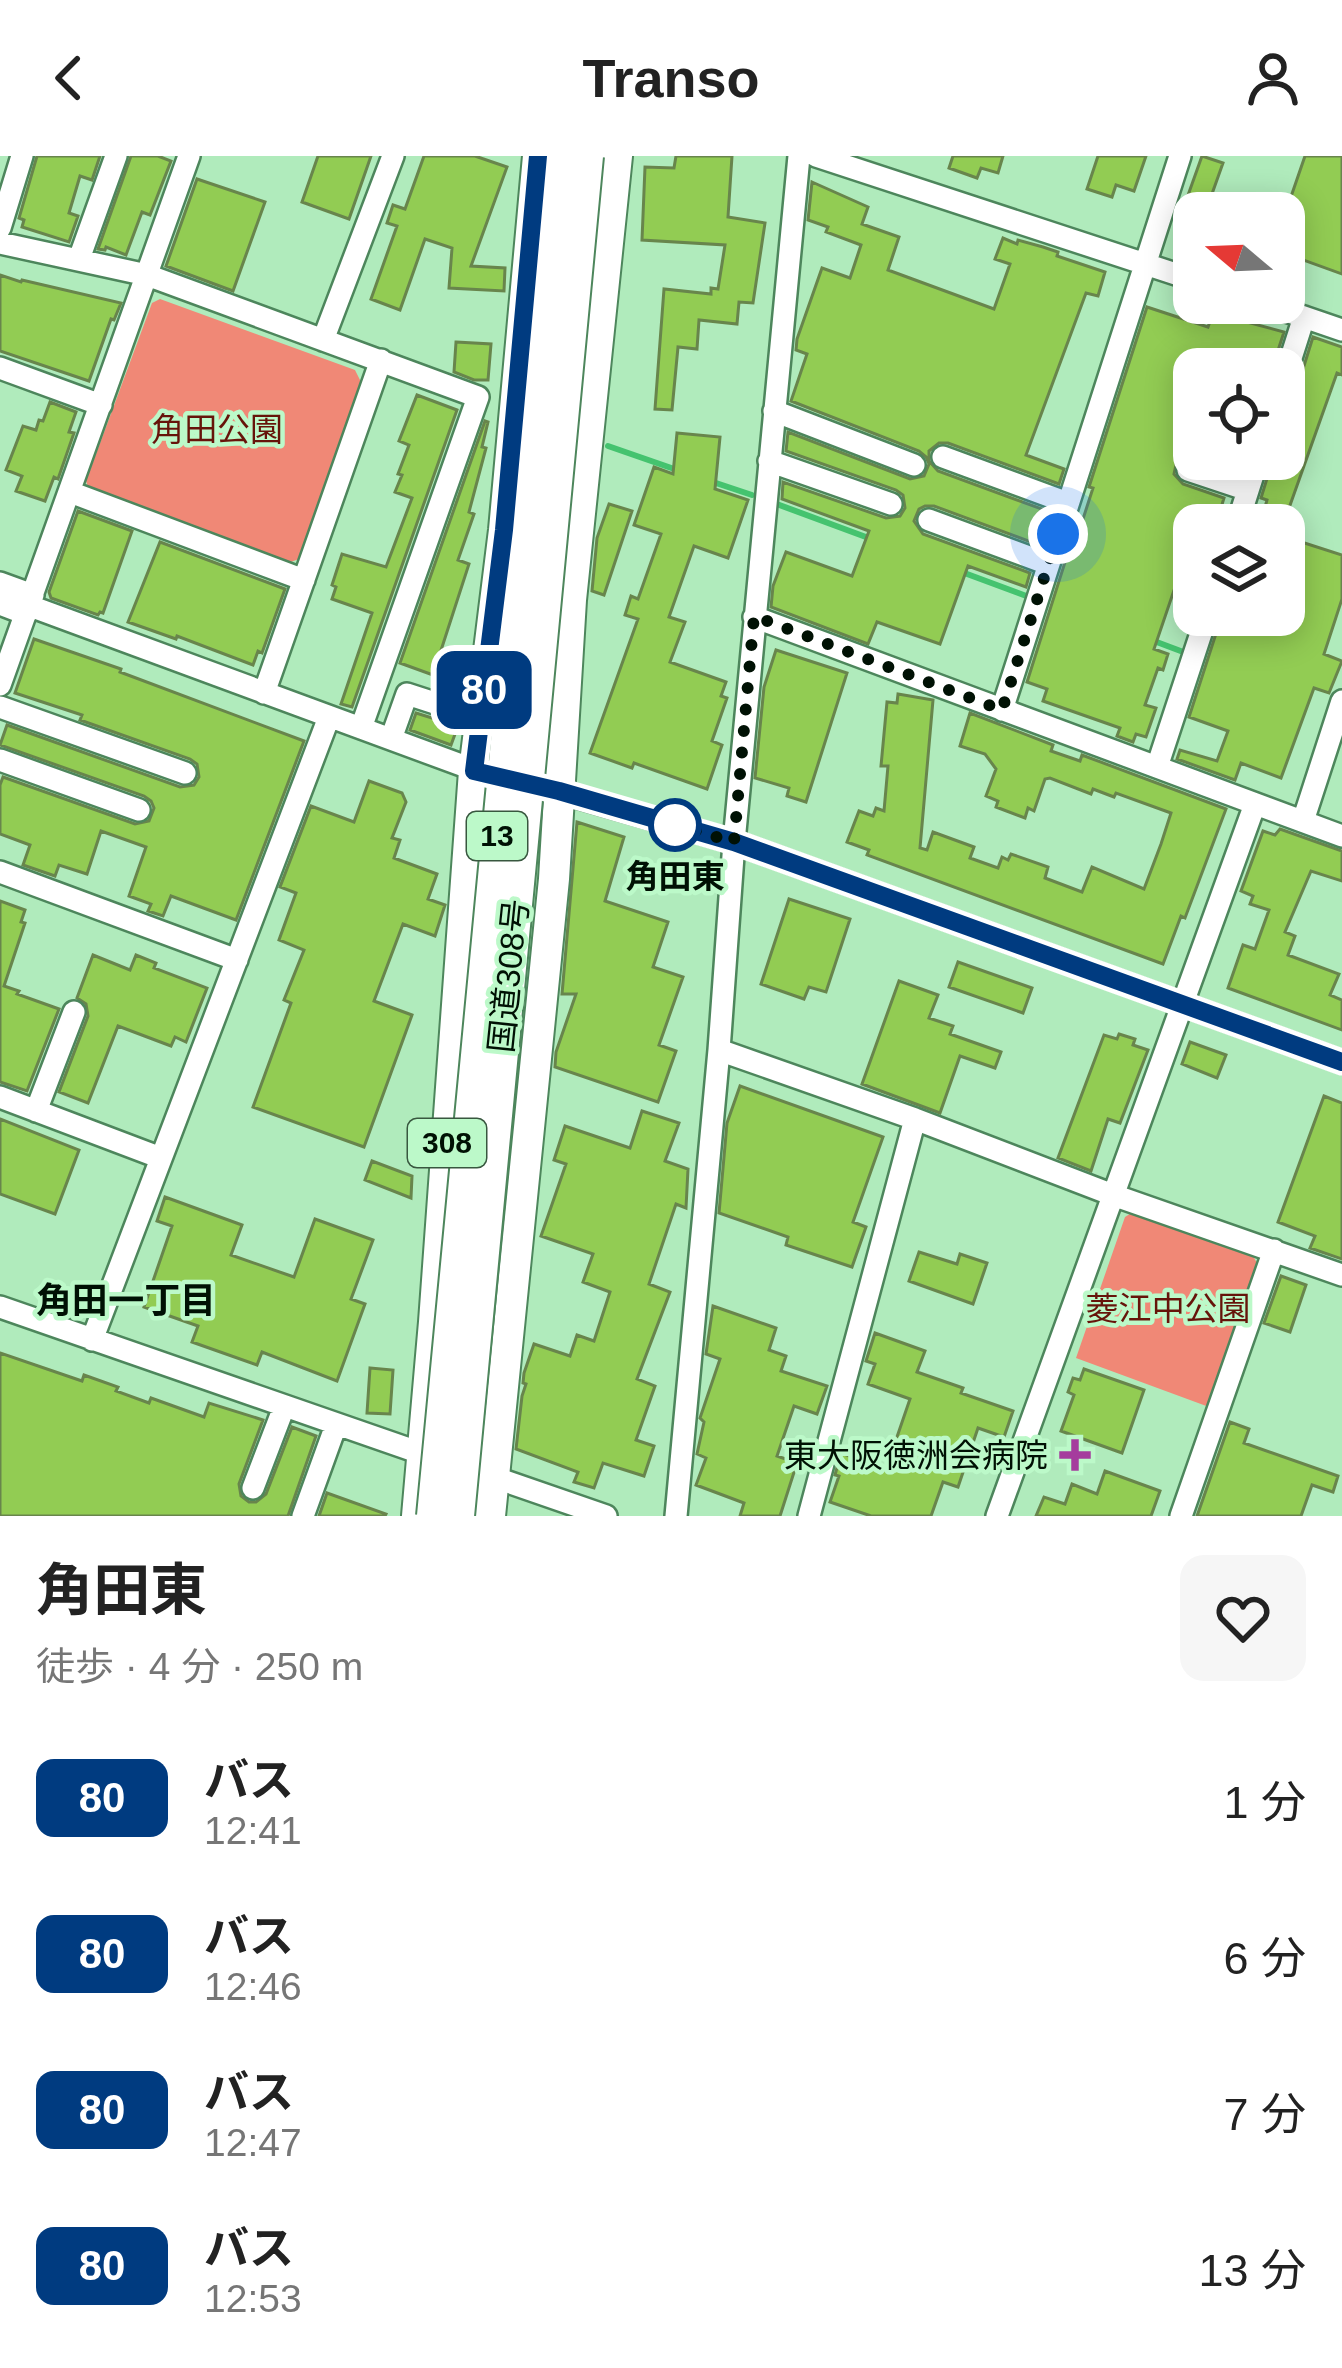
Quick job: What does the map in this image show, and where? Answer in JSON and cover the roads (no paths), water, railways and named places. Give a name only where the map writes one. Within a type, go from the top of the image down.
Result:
[{"type":"highway","name":"国道308号","points":[[417,1516],[474,771],[504,530],[538,156]]},
{"type":"highway","name":"13","points":[[432,1516],[562,156]]},
{"type":"highway","name":"13","points":[[459,1516],[588,156]]},
{"type":"highway","name":"国道308号","points":[[490,1516],[554,880],[571,600],[617,156]]},
{"type":"street","points":[[0,228],[22,156]]},
{"type":"street","points":[[79,259],[116,156]]},
{"type":"street","points":[[0,685],[5,655],[30,605],[189,156]]},
{"type":"street","points":[[323,340],[393,156]]},
{"type":"street","points":[[676,1516],[799,156]]},
{"type":"street","points":[[816,156],[1173,273]]},
{"type":"street","points":[[1002,710],[1180,156]]},
{"type":"street","points":[[0,243],[147,275],[478,397],[361,728]]},
{"type":"street","points":[[1305,317],[1342,329]]},
{"type":"street","points":[[264,693],[381,360]]},
{"type":"street","points":[[0,368],[101,405]]},
{"type":"street","points":[[774,411],[914,465]]},
{"type":"street","points":[[943,458],[1068,503]]},
{"type":"street","points":[[769,460],[891,504]]},
{"type":"street","points":[[1218,480],[1248,490]]},
{"type":"street","points":[[1244,504],[1251,480]]},
{"type":"street","points":[[70,492],[304,580]]},
{"type":"street","points":[[929,520],[1048,564]]},
{"type":"street","points":[[0,584],[30,605],[474,771],[734,842],[1342,1062]]},
{"type":"street","points":[[0,604],[30,605]]},
{"type":"street","points":[[754,616],[1342,836]]},
{"type":"street","points":[[1157,767],[1200,636]]},
{"type":"street","points":[[391,739],[407,694],[481,718]]},
{"type":"street","points":[[1303,821],[1342,701]]},
{"type":"street","points":[[0,707],[185,773]]},
{"type":"street","points":[[92,1340],[329,717]]},
{"type":"street","points":[[0,760],[140,810]]},
{"type":"street","points":[[997,1516],[1255,804]]},
{"type":"street","points":[[0,872],[237,960]]},
{"type":"street","points":[[37,1111],[74,1012]]},
{"type":"street","points":[[719,1050],[1342,1275]]},
{"type":"street","points":[[0,1097],[161,1158]]},
{"type":"street","points":[[809,1516],[914,1119]]},
{"type":"street","points":[[1181,1516],[1274,1250]]},
{"type":"street","points":[[0,1307],[606,1516]]},
{"type":"street","points":[[253,1488],[284,1407]]},
{"type":"street","points":[[304,1516],[336,1425]]},
{"type":"waterway","points":[[608,446],[680,471]]},
{"type":"waterway","points":[[710,481],[752,495]]},
{"type":"waterway","points":[[774,503],[874,540]]},
{"type":"waterway","points":[[959,571],[1029,597]]},
{"type":"waterway","points":[[1154,641],[1186,653]]},
{"type":"railway","points":[[434,1516],[508,805],[563,156]]},
{"type":"place","name":"角田東","points":[[675,825]]},
{"type":"place","name":"東大阪徳洲会病院","points":[[1075,1455]]},
{"type":"district","name":"角田一丁目","points":[[126,1300]]},
{"type":"park label","name":"角田公園","points":[[217,429]]},
{"type":"park label","name":"菱江中公園","points":[[1168,1308]]}]
